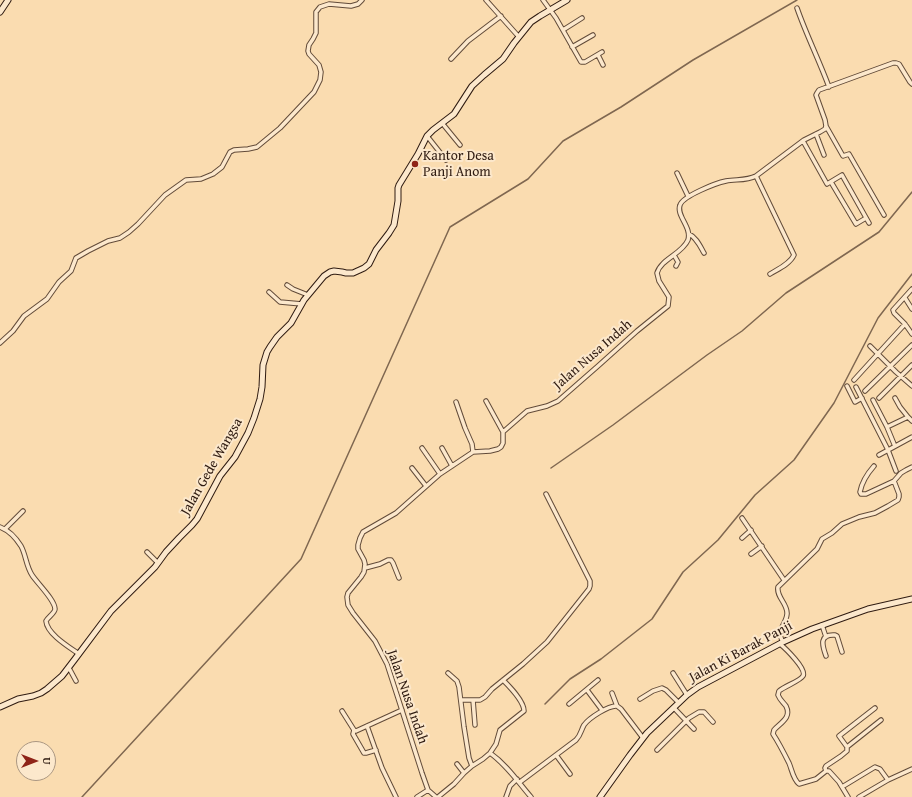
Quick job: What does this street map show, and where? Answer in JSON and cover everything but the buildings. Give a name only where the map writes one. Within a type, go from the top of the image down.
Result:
[{"type":"street","points":[[0,12],[8,0]]},
{"type":"street","points":[[0,343],[24,316],[47,299],[59,282],[71,271],[76,258],[111,240],[120,238],[138,224],[165,195],[186,180],[201,178],[213,174],[222,167],[230,152],[234,150],[257,147],[280,128],[314,92],[320,80],[321,72],[319,65],[308,51],[309,45],[316,33],[316,12],[320,7],[329,4],[351,6],[358,4],[362,0]]},
{"type":"street","points":[[486,0],[519,37]]},
{"type":"street","points":[[543,0],[582,62],[585,62],[602,52]]},
{"type":"street","name":"Jalan Gede Wangsa","points":[[0,707],[18,699],[33,696],[44,691],[69,668],[110,611],[128,595],[197,519],[220,476],[235,457],[244,441],[260,399],[263,365],[267,352],[277,337],[291,323],[308,295],[324,276],[330,272],[338,271],[350,274],[361,270],[369,264],[376,250],[394,225],[399,185],[427,136],[454,114],[474,84],[503,59],[531,22],[567,0]]},
{"type":"street","points":[[797,8],[829,87]]},
{"type":"street","points":[[451,59],[470,39],[501,16]]},
{"type":"street","points":[[563,30],[582,18]]},
{"type":"street","points":[[572,47],[593,35]]},
{"type":"street","points":[[598,55],[603,65]]},
{"type":"street","points":[[884,215],[849,154],[843,156],[826,126],[816,95],[819,90],[893,63],[899,64],[912,84]]},
{"type":"street","points":[[442,123],[460,145]]},
{"type":"street","points":[[704,253],[696,239],[688,234],[688,230],[680,212],[682,201],[688,196],[714,185],[726,181],[748,180],[756,176],[787,154],[802,141],[825,129],[826,126]]},
{"type":"street","points":[[816,134],[824,155]]},
{"type":"street","points":[[427,136],[446,160]]},
{"type":"street","points":[[802,141],[827,184],[842,176],[869,223]]},
{"type":"street","points":[[677,173],[688,196]]},
{"type":"street","points":[[756,176],[794,256],[790,261],[770,274]]},
{"type":"street","points":[[831,182],[856,224],[866,218]]},
{"type":"street","name":"Jalan Nusa Indah","points":[[437,797],[428,790],[387,664],[375,641],[353,613],[347,601],[348,593],[361,577],[365,568],[364,560],[358,549],[360,538],[363,532],[396,513],[440,474],[473,452],[490,451],[501,447],[503,443],[503,432],[527,411],[547,406],[558,401],[632,335],[665,309],[669,304],[670,297],[659,281],[657,273],[661,266],[685,244],[688,240],[688,234]]},
{"type":"street","points":[[674,255],[678,262],[676,266]]},
{"type":"street","points":[[287,285],[308,295]]},
{"type":"street","points":[[912,289],[893,310],[894,314],[905,324],[912,334]]},
{"type":"street","points":[[269,292],[280,302],[302,304]]},
{"type":"street","points":[[905,298],[912,309]]},
{"type":"street","points":[[854,380],[905,324]]},
{"type":"street","points":[[865,391],[912,345]]},
{"type":"street","points":[[870,346],[912,386]]},
{"type":"street","points":[[879,398],[912,365]]},
{"type":"street","points":[[846,386],[854,402],[862,398]]},
{"type":"street","points":[[856,387],[888,450],[896,471]]},
{"type":"street","points":[[895,398],[900,407],[912,421]]},
{"type":"street","points":[[873,400],[894,444]]},
{"type":"street","points":[[486,401],[503,432]]},
{"type":"street","points":[[456,402],[472,444],[473,452]]},
{"type":"street","points":[[887,427],[908,417]]},
{"type":"street","points":[[879,455],[912,438]]},
{"type":"street","points":[[422,448],[440,474]]},
{"type":"street","points":[[442,448],[452,466]]},
{"type":"street","points":[[874,466],[866,474],[862,483],[861,494],[866,494],[894,481],[901,473],[912,467]]},
{"type":"street","points":[[412,468],[426,486]]},
{"type":"street","points":[[881,720],[847,747],[844,753],[826,766],[826,771],[816,779],[799,784],[797,783],[789,763],[773,734],[774,730],[786,719],[788,715],[786,706],[779,698],[779,691],[799,679],[804,673],[795,659],[781,643],[780,633],[787,616],[787,612],[784,602],[777,589],[784,580],[817,549],[822,539],[832,534],[842,524],[859,517],[875,513],[898,500],[899,494],[894,481]]},
{"type":"street","points":[[461,700],[480,700],[485,697],[492,689],[547,642],[589,589],[590,581],[546,494]]},
{"type":"street","points":[[5,529],[24,511]]},
{"type":"street","points":[[742,518],[784,580]]},
{"type":"street","points":[[0,527],[5,529],[20,545],[29,570],[47,593],[54,605],[55,610],[46,621],[47,626],[59,640],[79,654]]},
{"type":"street","points":[[742,538],[751,530]]},
{"type":"street","points":[[751,554],[762,546]]},
{"type":"street","points":[[147,552],[158,563]]},
{"type":"street","points":[[365,568],[391,560],[399,578]]},
{"type":"street","name":"Jalan Ki Barak Panji","points":[[600,797],[643,738],[687,695],[701,685],[781,643],[822,625],[868,609],[912,599]]},
{"type":"street","points":[[822,625],[826,636]]},
{"type":"street","points":[[826,656],[823,641],[826,636],[833,634],[839,640],[842,652]]},
{"type":"street","points":[[69,668],[76,681]]},
{"type":"street","points":[[448,673],[455,679],[460,691],[464,727],[469,758],[472,766]]},
{"type":"street","points":[[673,673],[687,695]]},
{"type":"street","points":[[437,797],[454,784],[472,766],[490,753],[496,744],[500,730],[524,711],[516,694],[503,680]]},
{"type":"street","points":[[569,704],[598,680]]},
{"type":"street","points":[[640,699],[653,691],[662,688],[679,703]]},
{"type":"street","points":[[587,690],[602,710]]},
{"type":"street","points":[[612,693],[617,706],[643,738]]},
{"type":"street","points":[[472,700],[475,725]]},
{"type":"street","points":[[520,782],[576,740],[584,725],[602,710],[617,706]]},
{"type":"street","points":[[674,708],[694,729]]},
{"type":"street","points":[[847,747],[839,736],[875,708]]},
{"type":"street","points":[[354,730],[356,731],[402,710]]},
{"type":"street","points":[[342,711],[354,730],[353,734],[364,753],[376,750]]},
{"type":"street","points":[[657,750],[686,720],[696,713],[704,712],[713,722]]},
{"type":"street","points":[[366,726],[382,768],[396,797]]},
{"type":"street","points":[[490,753],[517,778],[531,797]]},
{"type":"street","points":[[556,755],[570,774]]},
{"type":"street","points":[[458,764],[464,773]]},
{"type":"street","points":[[842,787],[875,767],[880,768],[888,780]]},
{"type":"street","points":[[859,797],[888,780],[912,769]]},
{"type":"street","points":[[826,771],[831,773],[848,797]]},
{"type":"street","points":[[506,797],[510,786],[517,778]]},
{"type":"street","points":[[417,797],[428,790]]},
{"type":"waterway","points":[[82,797],[301,559],[450,227],[528,179],[563,141],[621,107],[693,60],[797,0]]},
{"type":"waterway","points":[[551,468],[742,331],[786,293],[879,232],[912,192]]},
{"type":"waterway","points":[[545,704],[570,679],[601,659],[652,619],[683,572],[718,540],[755,495],[794,460],[834,403],[878,318],[912,274]]},
{"type":"place","name":"Kantor Desa Panji Anom","points":[[415,164]]}]
